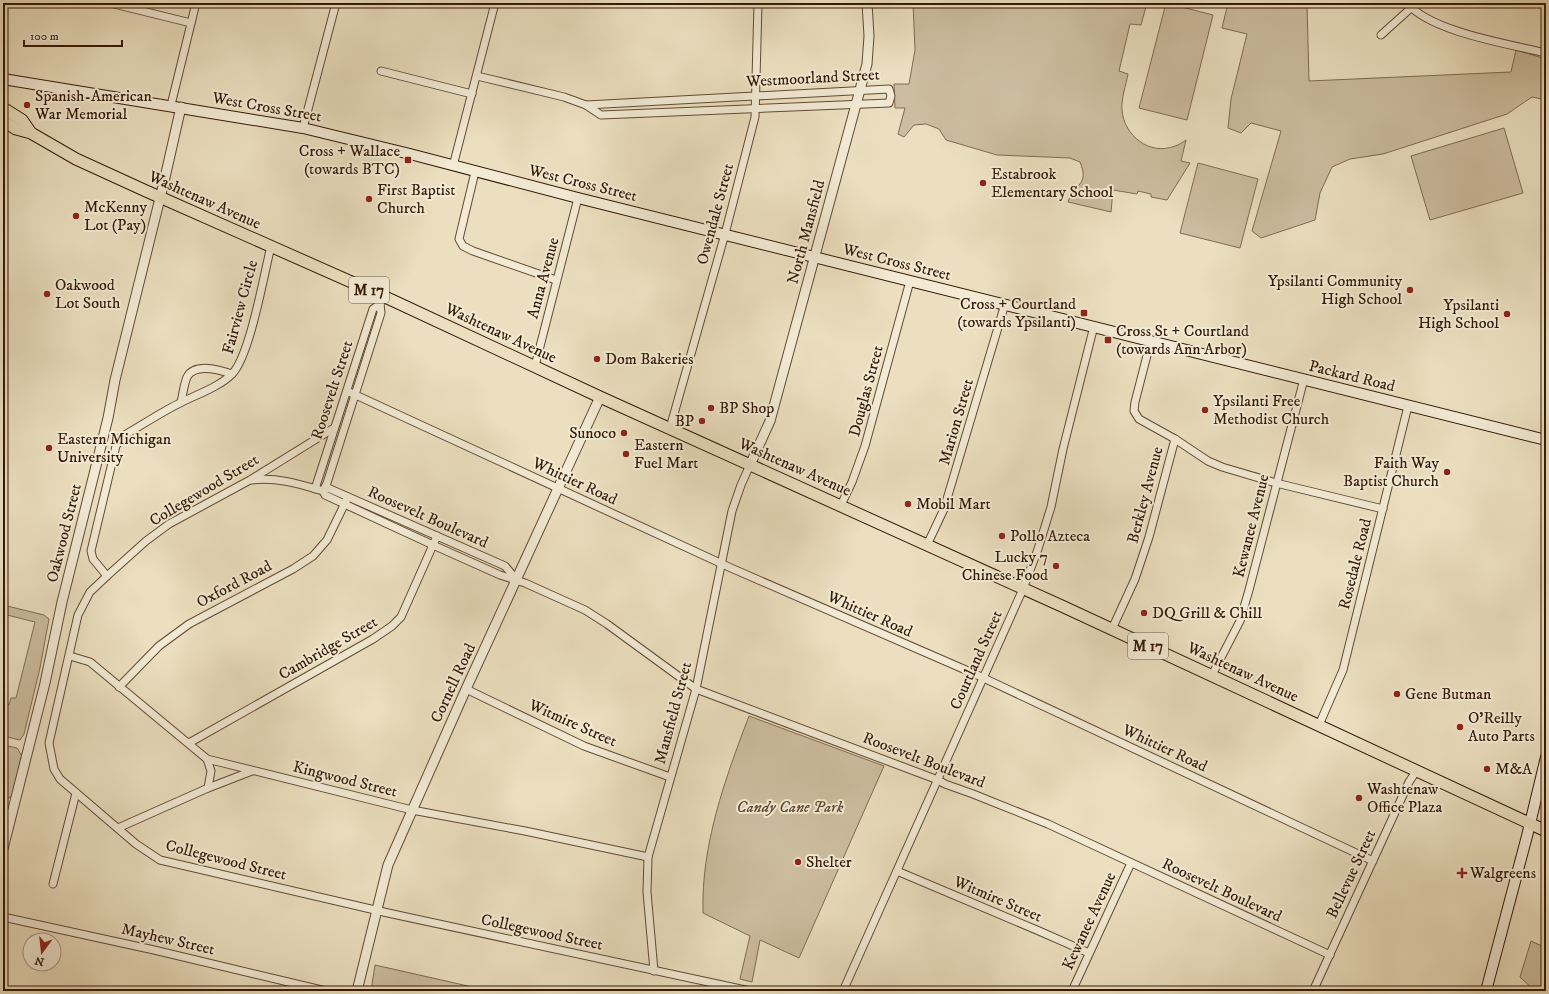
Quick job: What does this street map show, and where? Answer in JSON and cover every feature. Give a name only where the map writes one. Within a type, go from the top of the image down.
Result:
[{"type":"main road","name":"West Cross Street","points":[[4,79],[303,128],[578,198],[1151,340]]},
{"type":"main road","name":"Washtenaw Avenue","points":[[3,108],[22,120],[31,133]]},
{"type":"main road","name":"Washtenaw Avenue","points":[[3,121],[16,129],[31,133],[76,159],[271,246],[382,300],[535,366],[600,397],[1112,629],[1546,831]]},
{"type":"main road","name":"Packard Road","points":[[1151,340],[1546,440]]},
{"type":"main road","points":[[1486,991],[1546,757]]},
{"type":"street","points":[[110,3],[191,23]]},
{"type":"street","name":"Oakwood Street","points":[[3,849],[43,690],[62,602],[108,418],[115,380],[160,197],[191,23],[196,3]]},
{"type":"street","points":[[303,128],[336,3]]},
{"type":"street","points":[[453,166],[495,3]]},
{"type":"street","name":"Owendale Street","points":[[670,428],[749,145],[756,95],[758,3]]},
{"type":"street","name":"North Mansfield","points":[[750,465],[770,421],[860,90],[869,51],[867,3]]},
{"type":"street","points":[[1382,35],[1409,6],[1429,21],[1446,28],[1546,53]]},
{"type":"street","points":[[381,71],[472,94]]},
{"type":"street","name":"Westmoorland Street","points":[[477,76],[564,97],[586,105],[601,115],[889,103],[891,96],[889,89],[586,105]]},
{"type":"street","points":[[475,172],[459,240],[463,246],[473,251],[556,280]]},
{"type":"street","name":"Anna Avenue","points":[[535,366],[578,198]]},
{"type":"street","name":"Fairview Circle","points":[[121,437],[181,402],[218,384],[232,374],[242,360],[271,246]]},
{"type":"street","name":"Douglas Street","points":[[840,505],[858,468],[865,446],[910,281]]},
{"type":"street","name":"Roosevelt Street","points":[[315,489],[373,310],[382,300]]},
{"type":"street","name":"Roosevelt Street","points":[[323,492],[381,313],[382,300]]},
{"type":"street","name":"Marion Street","points":[[927,545],[944,509],[1005,304]]},
{"type":"street","name":"Courtland Street","points":[[843,991],[1023,589],[1038,549],[1051,507],[1063,450],[1094,326]]},
{"type":"street","name":"Berkley Avenue","points":[[1112,629],[1127,599],[1137,574],[1149,537],[1175,439],[1143,422],[1134,411],[1134,402],[1151,340]]},
{"type":"street","name":"Fairview Circle","points":[[181,402],[187,377],[192,372],[200,368],[212,369],[232,374]]},
{"type":"street","name":"Kewanee Avenue","points":[[1212,675],[1240,621],[1304,379]]},
{"type":"street","name":"Whittier Road","points":[[346,391],[721,563],[983,678],[1373,861]]},
{"type":"street","name":"Cornell Road","points":[[357,991],[388,865],[466,689],[600,397]]},
{"type":"street","name":"Rosedale Road","points":[[1319,725],[1343,670],[1408,406]]},
{"type":"street","points":[[334,428],[343,431]]},
{"type":"street","name":"Collegewood Street","points":[[334,428],[250,480],[169,524],[146,541],[90,592],[78,615],[70,656],[49,743],[54,769],[60,779],[136,844],[160,860],[377,910],[750,991]]},
{"type":"street","name":"Oakwood Street","points":[[107,576],[93,559],[91,551],[116,446],[121,437]]},
{"type":"street","points":[[1175,439],[1208,461],[1222,467],[1383,509]]},
{"type":"street","name":"Mansfield Street","points":[[654,971],[646,892],[648,857],[696,689],[735,501],[750,465]]},
{"type":"street","name":"Roosevelt Boulevard","points":[[250,480],[264,478],[280,480],[323,492],[325,495],[344,505],[500,575],[517,580],[585,610],[607,624],[696,689],[938,780],[1048,824],[1330,955]]},
{"type":"street","name":"Roosevelt Boulevard","points":[[323,492],[328,488],[505,566],[517,580]]},
{"type":"street","name":"Oxford Road","points":[[119,687],[159,646],[189,624],[293,569],[313,556],[327,540],[348,497]]},
{"type":"street","name":"Cambridge Street","points":[[189,743],[392,626],[401,617],[437,536]]},
{"type":"street","name":"Kingwood Street","points":[[70,656],[90,662],[207,759],[412,810],[525,831],[648,857]]},
{"type":"street","name":"Witmire Street","points":[[466,689],[584,746],[670,777]]},
{"type":"street","points":[[207,759],[211,771],[208,788]]},
{"type":"street","name":"Bellevue Street","points":[[1313,991],[1409,782],[1417,770]]},
{"type":"street","points":[[118,828],[208,788],[252,771]]},
{"type":"street","points":[[53,884],[76,793]]},
{"type":"street","name":"Kewanee Avenue","points":[[1072,991],[1131,863]]},
{"type":"street","name":"Witmire Street","points":[[897,871],[1089,953]]},
{"type":"street","name":"Mayhew Street","points":[[3,917],[151,949],[326,991]]},
{"type":"green space","points":[[913,3],[1147,3],[1141,25],[1130,24],[1119,71],[1128,74],[1122,110],[1124,119],[1133,135],[1140,142],[1148,146],[1166,148],[1176,146],[1186,140],[1181,161],[1190,163],[1167,200],[1151,197],[1151,194],[1138,191],[1137,194],[1113,190],[1111,212],[1068,202],[1080,184],[1083,176],[1083,170],[1080,162],[1070,158],[997,155],[946,140],[939,129],[926,124],[914,125],[904,137],[898,134],[905,108],[895,108],[894,84],[909,84],[915,50]]},
{"type":"green space","points":[[1166,3],[1213,15],[1187,120],[1139,108]]},
{"type":"green space","points":[[1228,3],[1307,3],[1309,81],[1511,72],[1516,50],[1546,59],[1546,100],[1532,97],[1507,114],[1383,154],[1350,159],[1332,167],[1320,193],[1315,220],[1261,238],[1252,231],[1281,131],[1251,123],[1241,133],[1228,128],[1231,99],[1247,34],[1222,28]]},
{"type":"green space","points":[[1504,128],[1523,193],[1430,220],[1411,156]]},
{"type":"green space","points":[[1198,163],[1258,179],[1240,248],[1180,233]]},
{"type":"green space","points":[[3,605],[44,615],[49,619],[40,668],[24,734],[20,740],[3,736],[3,704],[9,705],[11,698],[16,698],[35,622],[3,614]]},
{"type":"green space","name":"Candy Cane Park","points":[[749,716],[884,766],[799,958],[760,940],[752,982],[740,979],[750,936],[703,913],[703,888],[710,837],[723,788]]},
{"type":"green space","points":[[3,745],[17,748],[22,756],[12,796],[3,801]]},
{"type":"green space","points":[[1531,941],[1546,948],[1546,991],[1535,991],[1520,977]]},
{"type":"green space","points":[[375,965],[490,991],[371,991]]},
{"type":"place","name":"Spanish-American War Memorial","points":[[27,105]]},
{"type":"place","name":"Cross + Wallace (towards BTC)","points":[[408,160]]},
{"type":"place","name":"Estabrook Elementary School","points":[[983,183]]},
{"type":"place","name":"First Baptist Church","points":[[369,199]]},
{"type":"place","name":"McKenny Lot (Pay)","points":[[76,216]]},
{"type":"place","name":"Ypsilanti Community High School","points":[[1410,290]]},
{"type":"place","name":"Oakwood Lot South","points":[[47,294]]},
{"type":"place","name":"Cross + Courtland (towards Ypsilanti)","points":[[1084,313]]},
{"type":"place","name":"Ypsilanti High School","points":[[1507,314]]},
{"type":"place","name":"Cross St + Courtland (towards Ann Arbor)","points":[[1108,340]]},
{"type":"place","name":"Dom Bakeries","points":[[597,359]]},
{"type":"place","name":"BP Shop","points":[[711,408]]},
{"type":"place","name":"Ypsilanti Free Methodist Church","points":[[1205,410]]},
{"type":"place","name":"BP","points":[[702,421]]},
{"type":"place","name":"Sunoco","points":[[624,433]]},
{"type":"place","name":"Eastern Michigan University","points":[[49,448]]},
{"type":"place","name":"Eastern Fuel Mart","points":[[626,454]]},
{"type":"place","name":"Faith Way Baptist Church","points":[[1447,472]]},
{"type":"place","name":"Mobil Mart","points":[[908,504]]},
{"type":"place","name":"Pollo Azteca","points":[[1002,536]]},
{"type":"place","name":"Lucky 7 Chinese Food","points":[[1056,566]]},
{"type":"place","name":"DQ Grill & Chill","points":[[1144,613]]},
{"type":"place","name":"Gene Butman","points":[[1397,694]]},
{"type":"place","name":"O'Reilly Auto Parts","points":[[1460,727]]},
{"type":"place","name":"M&A","points":[[1487,769]]},
{"type":"place","name":"Washtenaw Office Plaza","points":[[1359,798]]},
{"type":"place","name":"Shelter","points":[[798,862]]},
{"type":"place","name":"Walgreens","points":[[1462,873]]}]
